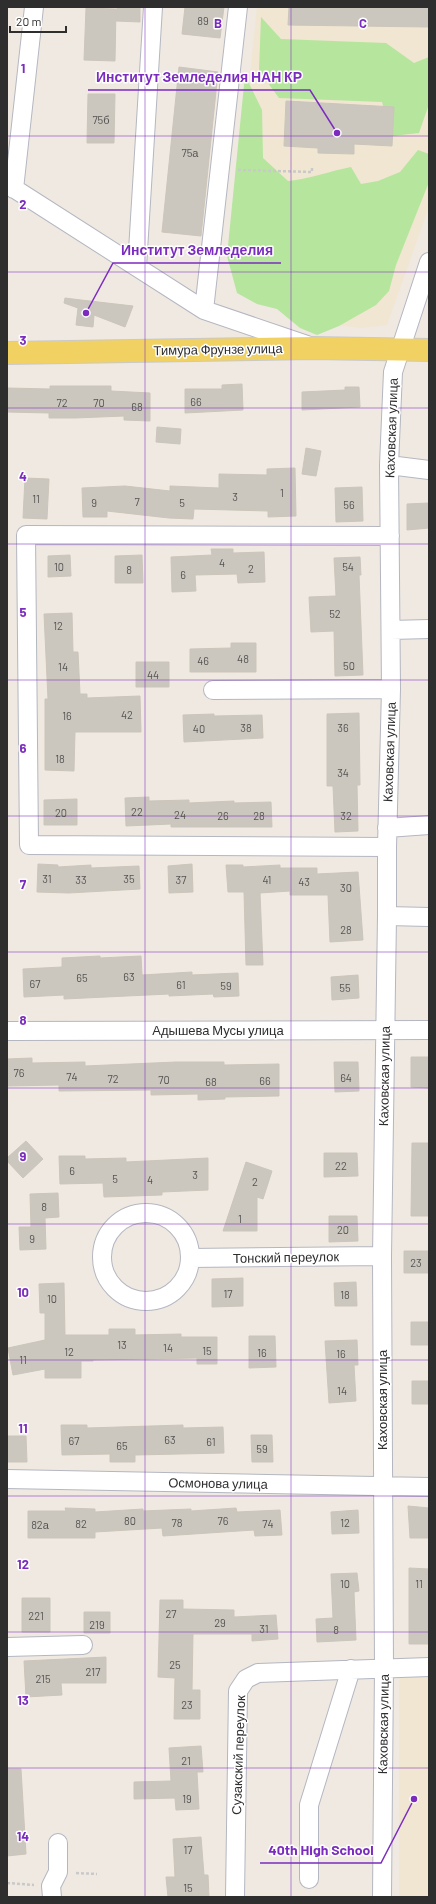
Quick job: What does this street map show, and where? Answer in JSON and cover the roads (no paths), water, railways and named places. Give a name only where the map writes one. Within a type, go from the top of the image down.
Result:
[{"type":"main road","name":"Тимура Фрунзе улица","points":[[7,353],[313,348],[429,350]]},
{"type":"street","points":[[34,7],[10,186],[204,310],[313,348]]},
{"type":"street","points":[[137,267],[153,7]]},
{"type":"street","points":[[204,310],[238,7]]},
{"type":"street","name":"Каховская улица","points":[[382,1897],[384,1667],[382,1256],[387,828],[391,688],[389,465],[393,372],[429,262]]},
{"type":"street","points":[[389,465],[429,470]]},
{"type":"street","points":[[387,847],[29,846],[26,535],[390,536]]},
{"type":"street","points":[[391,630],[429,629]]},
{"type":"street","points":[[213,690],[391,688]]},
{"type":"street","points":[[387,828],[429,825]]},
{"type":"street","points":[[387,916],[429,917]]},
{"type":"street","name":"Адышева Мусы улица","points":[[7,1031],[429,1030]]},
{"type":"street","points":[[144,1212],[160,1215],[174,1222],[186,1238],[190,1258],[187,1276],[178,1289],[165,1298],[150,1302],[135,1301],[113,1288],[105,1274],[101,1259],[104,1242],[112,1228],[130,1216],[144,1212]]},
{"type":"street","name":"Тонский переулок","points":[[190,1258],[382,1256]]},
{"type":"street","name":"Осмонова улица","points":[[7,1479],[429,1487]]},
{"type":"street","points":[[7,1647],[83,1645]]},
{"type":"street","name":"Сузакский переулок","points":[[235,1897],[238,1691],[246,1679],[258,1672],[384,1667],[429,1667]]},
{"type":"street","points":[[308,1879],[309,1805],[352,1669]]},
{"type":"street","points":[[52,1892],[58,1872],[58,1843]]},
{"type":"place","name":"Институт Земледелия НАН КР","points":[[337,133]]},
{"type":"place","name":"Институт Земледелия","points":[[86,313]]},
{"type":"place","name":"40th High School","points":[[414,1799]]}]
